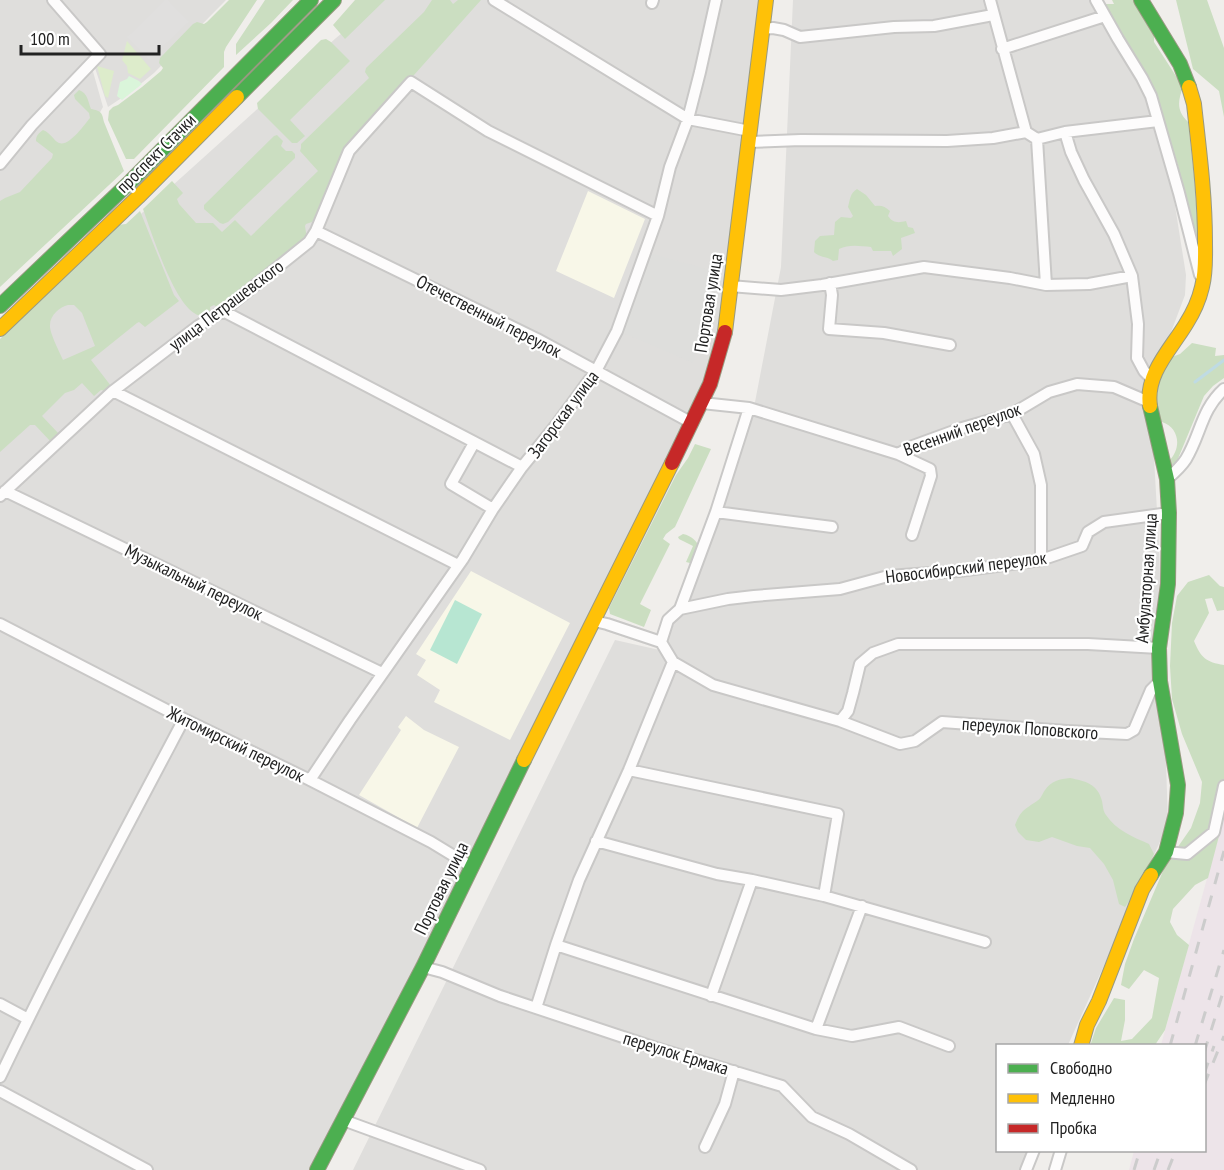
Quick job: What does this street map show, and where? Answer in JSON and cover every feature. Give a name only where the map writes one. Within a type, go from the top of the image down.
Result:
[{"type":"main road","name":"проспект Стачки","points":[[0,306],[131,181],[310,0]]},
{"type":"main road","name":"проспект Стачки","points":[[0,328],[151,185],[334,0]]},
{"type":"main road","name":"Портовая улица","points":[[317,1170],[423,967],[710,384],[724,336],[766,0]]},
{"type":"main road","name":"Амбулаторная улица","points":[[1082,1044],[1087,1025],[1099,1001],[1142,890],[1166,852],[1176,813],[1178,785],[1160,681],[1159,648],[1167,584],[1169,513],[1167,479],[1149,402],[1152,379],[1159,364],[1187,323],[1198,301],[1203,284],[1205,210],[1194,104],[1188,82],[1180,64],[1141,0]]},
{"type":"street","points":[[0,164],[32,125],[100,54],[53,0]]},
{"type":"street","points":[[494,0],[688,118],[749,136],[801,140],[946,141],[993,138],[1026,132]]},
{"type":"street","name":"Загорская улица","points":[[310,780],[458,565],[522,467],[596,371],[617,330],[658,216],[670,167],[688,118],[716,0]]},
{"type":"street","points":[[990,0],[1026,132],[1037,139],[1065,132],[1158,121]]},
{"type":"street","points":[[1096,0],[1151,96],[1203,284]]},
{"type":"street","points":[[763,29],[784,30],[800,37],[894,27],[934,26],[993,15]]},
{"type":"street","points":[[1002,50],[1105,16]]},
{"type":"street","name":"улица Петрашевского","points":[[3,494],[113,391],[198,326],[223,311],[309,242],[316,231],[348,151],[411,82],[488,131],[658,216]]},
{"type":"street","points":[[1065,132],[1071,152],[1114,234],[1131,276],[1138,324],[1137,358],[1144,371],[1152,379]]},
{"type":"street","points":[[1037,139],[1046,285]]},
{"type":"street","name":"Отечественный переулок","points":[[316,231],[537,339],[692,423]]},
{"type":"street","points":[[730,286],[781,290],[924,267],[1046,285],[1089,284],[1131,276]]},
{"type":"street","points":[[830,283],[832,295],[829,328],[884,333],[950,345]]},
{"type":"street","points":[[223,311],[522,467]]},
{"type":"street","name":"Весенний переулок","points":[[702,403],[749,408],[898,454],[910,447],[962,428],[1012,414],[1049,392],[1077,384],[1114,387],[1149,402]]},
{"type":"street","points":[[1167,479],[1177,471],[1186,458],[1207,410],[1224,389]]},
{"type":"street","points":[[113,391],[458,565]]},
{"type":"street","points":[[660,642],[668,621],[680,609],[716,512],[749,408]]},
{"type":"street","points":[[1012,414],[1034,454],[1041,485],[1041,560]]},
{"type":"street","points":[[474,443],[451,484],[493,509]]},
{"type":"street","points":[[898,454],[930,469],[932,476],[912,535]]},
{"type":"street","name":"Музыкальный переулок","points":[[3,494],[382,673]]},
{"type":"street","points":[[716,512],[832,527]]},
{"type":"street","name":"Новосибирский переулок","points":[[680,609],[745,597],[840,589],[888,576],[959,571],[1041,560],[1082,546],[1088,532],[1104,522],[1169,513]]},
{"type":"street","points":[[536,1008],[579,880],[629,770],[674,662],[660,642],[594,621]]},
{"type":"street","name":"Житомирский переулок","points":[[0,624],[431,842],[472,867]]},
{"type":"street","points":[[840,722],[848,711],[860,664],[873,653],[898,644],[1088,644],[1159,648]]},
{"type":"street","name":"переулок Поповского","points":[[674,662],[713,685],[840,722],[900,744],[915,741],[942,722],[1127,734],[1134,730],[1151,690],[1160,681]]},
{"type":"street","points":[[0,1077],[101,876],[184,719]]},
{"type":"street","points":[[629,770],[838,814],[824,896]]},
{"type":"street","points":[[1166,852],[1187,855],[1214,832],[1224,786]]},
{"type":"street","points":[[596,841],[717,874],[824,896],[985,942]]},
{"type":"street","points":[[711,996],[752,880]]},
{"type":"street","points":[[816,1029],[862,906]]},
{"type":"street","points":[[556,945],[816,1029],[852,1035],[898,1028],[949,1046]]},
{"type":"street","name":"переулок Ермака","points":[[423,967],[442,972],[500,996],[656,1048],[782,1086],[812,1118],[849,1134],[911,1170]]},
{"type":"street","points":[[0,1004],[28,1019]]},
{"type":"street","points":[[705,1147],[724,1104],[734,1071]]},
{"type":"street","points":[[0,1091],[147,1170]]},
{"type":"street","points":[[343,1120],[480,1170]]},
{"type":"street","points":[[1026,1170],[1033,1152]]},
{"type":"street","points":[[1055,1170],[1060,1152]]},
{"type":"shaded area","points":[[0,0],[50,0],[95,55],[0,158]]},
{"type":"shaded area","points":[[57,0],[226,0],[154,73],[108,107],[94,65],[104,55]]},
{"type":"shaded area","points":[[165,0],[168,0],[189,22],[149,60],[127,37]]},
{"type":"shaded area","points":[[382,0],[765,0],[725,358],[317,1170],[0,1170],[0,341],[336,38]]},
{"type":"shaded area","points":[[793,0],[1097,0],[1148,94],[1167,155],[1186,275],[1185,295],[1165,348],[1154,458],[1168,824],[1068,1044],[996,1044],[996,1152],[1032,1152],[1026,1170],[353,1170],[615,640],[664,651],[755,402],[781,267]]},
{"type":"shaded area","points":[[92,68],[103,107],[95,121],[0,223],[0,171],[22,142]]},
{"type":"shaded area","points":[[588,191],[645,219],[614,298],[556,271]]},
{"type":"shaded area","points":[[649,253],[710,270],[693,363],[621,332]]},
{"type":"shaded area","points":[[471,571],[570,623],[510,740],[434,702],[440,690],[417,675],[426,660],[416,654]]},
{"type":"shaded area","points":[[406,716],[424,730],[459,747],[417,828],[359,795],[401,730],[398,727]]},
{"type":"shaded area","points":[[1224,817],[1224,1170],[1129,1170],[1134,1152],[1206,1152],[1206,1044],[1161,1044]]},
{"type":"green space","points":[[229,0],[257,0],[226,47],[224,67],[134,159],[126,159],[108,120],[109,111],[161,71],[163,68],[159,63],[160,58],[193,24],[207,22]]},
{"type":"green space","points":[[265,0],[293,0],[236,55],[236,44]]},
{"type":"green space","points":[[355,0],[385,0],[345,39],[333,25]]},
{"type":"green space","points":[[432,0],[450,0],[453,4],[458,0],[481,0],[347,150],[328,194],[312,222],[305,226],[307,239],[220,309],[214,305],[210,307],[211,314],[209,315],[200,316],[194,313],[178,295],[171,281],[143,209],[172,181],[183,193],[177,199],[179,204],[196,223],[213,223],[222,232],[235,220],[251,236],[318,171],[300,151],[301,144],[369,78],[365,72],[366,68],[424,12]]},
{"type":"green space","points":[[1112,0],[1136,0],[1154,30],[1154,42],[1183,87],[1179,105],[1181,113],[1188,122],[1200,261],[1175,172],[1179,169],[1175,156],[1170,157],[1136,58],[1132,51],[1128,52],[1103,11],[1105,4],[1114,4]]},
{"type":"green space","points":[[1176,0],[1207,0],[1224,48],[1224,117],[1219,91],[1193,69]]},
{"type":"green space","points":[[326,39],[350,61],[290,120],[305,136],[297,143],[292,143],[258,109],[257,103],[321,40]]},
{"type":"green space","points":[[127,41],[151,69],[140,79],[128,73],[127,66],[122,60]]},
{"type":"green space","points":[[97,66],[114,71],[108,98],[105,96]]},
{"type":"green space","points":[[129,76],[142,84],[122,100],[117,96],[120,82]]},
{"type":"green space","points":[[79,90],[86,95],[91,109],[102,114],[124,171],[0,287],[0,201],[20,192],[52,158],[53,154],[36,141],[39,133],[43,130],[59,143],[67,142],[90,118],[89,113],[75,99],[74,95]]},
{"type":"green space","points":[[277,135],[283,141],[281,146],[286,151],[292,151],[295,158],[228,222],[220,223],[204,209],[204,205]]},
{"type":"green space","points":[[857,189],[866,195],[875,206],[888,209],[890,211],[888,216],[892,220],[906,221],[908,227],[913,228],[915,233],[901,238],[902,249],[893,256],[891,251],[873,251],[871,247],[855,246],[839,249],[838,260],[833,261],[816,254],[814,252],[815,241],[820,236],[834,235],[835,222],[841,217],[851,218],[853,216],[848,207]]},
{"type":"green space","points":[[140,211],[174,295],[179,301],[145,327],[137,323],[91,360],[111,386],[94,396],[82,383],[74,390],[65,393],[42,416],[59,434],[51,442],[35,425],[30,425],[0,452],[0,339],[117,225],[126,224]],"holes":[[[68,305],[74,305],[82,313],[95,346],[63,360],[51,332],[50,321],[59,310]]]},
{"type":"green space","points":[[1192,343],[1216,348],[1215,356],[1224,355],[1224,378],[1204,396],[1177,461],[1168,470],[1168,462],[1176,451],[1177,439],[1176,434],[1168,425],[1158,423],[1154,401],[1156,380],[1169,358],[1180,354]]},
{"type":"green space","points":[[695,444],[711,449],[675,527],[663,539],[670,544],[640,604],[651,610],[644,627],[610,614],[609,608],[676,475]]},
{"type":"green space","points":[[683,534],[693,539],[701,548],[695,560],[690,563],[686,562],[693,546],[679,539],[678,537]]},
{"type":"green space","points":[[1209,575],[1224,587],[1224,610],[1217,611],[1212,598],[1205,599],[1209,613],[1194,641],[1205,658],[1224,665],[1224,817],[1208,878],[1195,885],[1173,909],[1170,922],[1177,935],[1189,945],[1165,1030],[1156,1044],[1091,1044],[1096,1028],[1114,998],[1125,1000],[1125,1020],[1121,1041],[1132,1039],[1152,1018],[1159,978],[1144,970],[1129,989],[1121,985],[1125,964],[1166,864],[1191,828],[1200,803],[1202,782],[1182,734],[1172,699],[1170,666],[1172,623],[1177,596],[1188,582]]},
{"type":"green space","points":[[455,600],[482,614],[457,664],[430,650]]},
{"type":"green space","points":[[1070,778],[1086,782],[1094,787],[1100,795],[1104,812],[1110,820],[1125,832],[1149,844],[1154,854],[1139,887],[1125,907],[1119,904],[1113,880],[1104,864],[1090,848],[1052,837],[1039,842],[1026,840],[1015,825],[1021,813],[1040,799],[1050,784]]},
{"type":"waterway","points":[[1195,382],[1224,360]]},
{"type":"railway","points":[[1171,1044],[1224,851]]},
{"type":"railway","points":[[1196,1044],[1224,950]]},
{"type":"railway","points":[[1206,1047],[1224,989]]},
{"type":"railway","points":[[1206,1080],[1224,1036]]},
{"type":"railway","points":[[1206,1068],[1214,1046]]},
{"type":"railway","points":[[1134,1170],[1139,1152]]},
{"type":"railway","points":[[1154,1170],[1160,1152]]},
{"type":"railway","points":[[1168,1170],[1175,1152]]},
{"type":"traffic: fast","points":[[0,306],[131,181],[311,0]]},
{"type":"traffic: fast","points":[[237,97],[334,0]]},
{"type":"traffic: fast","points":[[1141,0],[1180,64],[1189,87]]},
{"type":"traffic: fast","points":[[1150,406],[1167,479],[1168,584],[1159,648],[1160,681],[1178,785],[1176,813],[1166,852],[1151,875]]},
{"type":"traffic: fast","points":[[317,1170],[423,967],[524,760]]},
{"type":"traffic: slow","points":[[725,332],[766,0]]},
{"type":"traffic: slow","points":[[1150,406],[1149,394],[1155,373],[1193,311],[1201,292],[1204,276],[1203,190],[1194,104],[1189,87]]},
{"type":"traffic: slow","points":[[0,329],[138,197],[237,97]]},
{"type":"traffic: slow","points":[[524,760],[672,463]]},
{"type":"traffic: slow","points":[[1082,1044],[1087,1025],[1099,1001],[1142,890],[1151,875]]},
{"type":"traffic: jam","points":[[672,463],[710,384],[725,332]]}]
